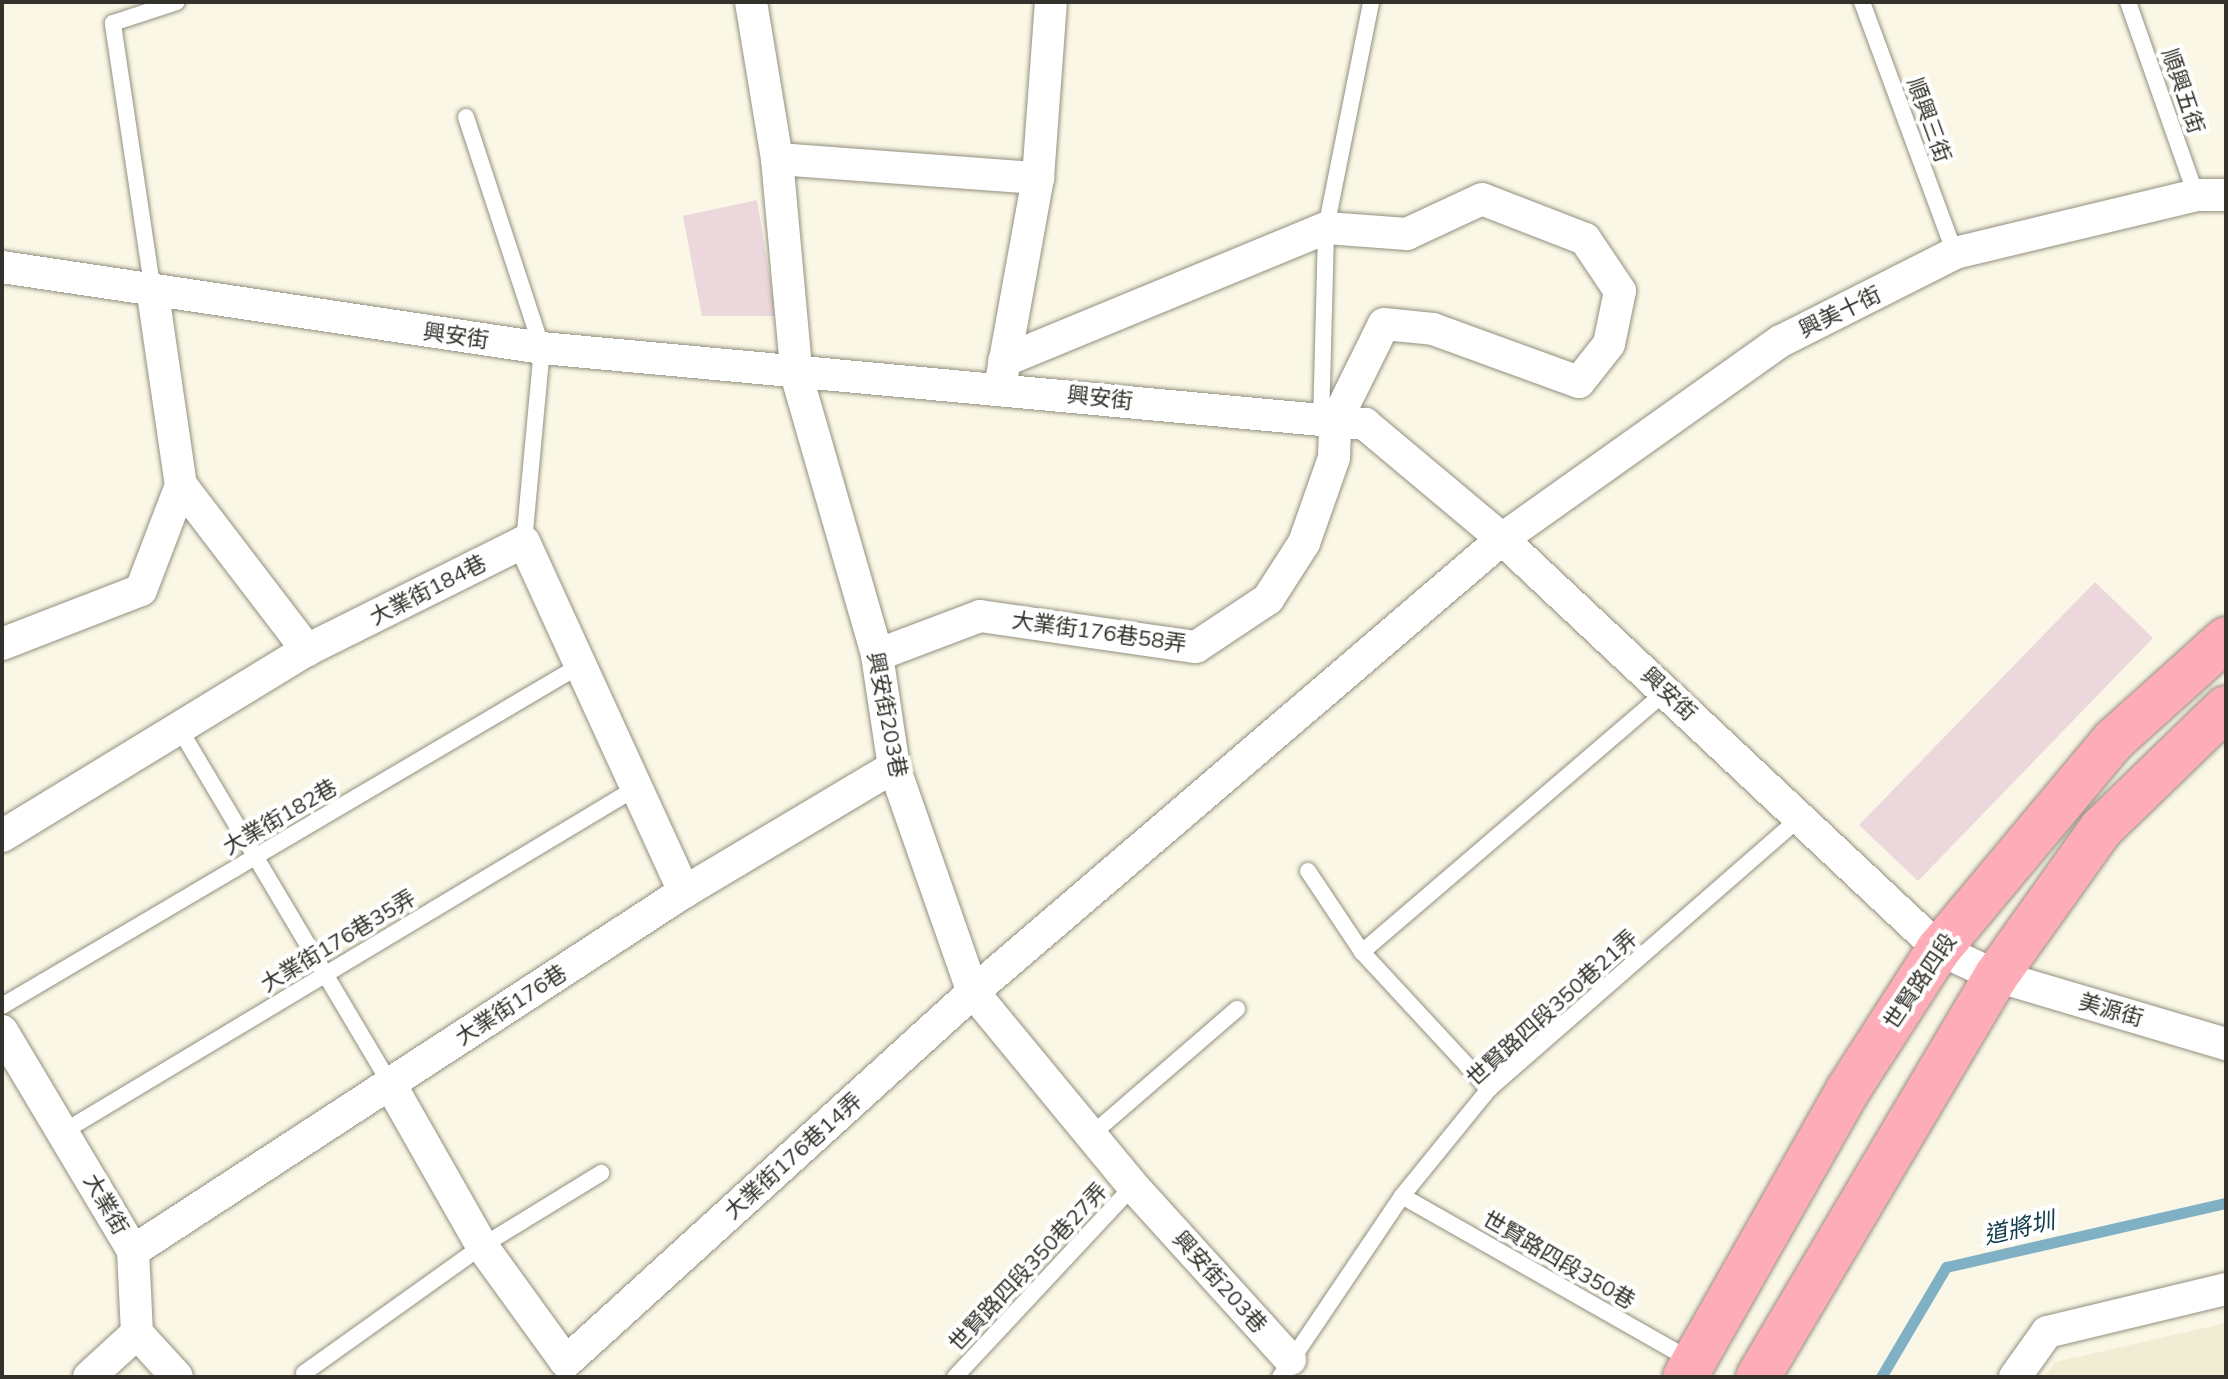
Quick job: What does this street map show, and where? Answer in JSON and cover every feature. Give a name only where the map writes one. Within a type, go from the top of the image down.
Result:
[{"type":"main road","name":"世賢路四段","points":[[1690,1370],[1848,1090],[1939,949],[2114,740],[2226,639]]},
{"type":"main road","points":[[1758,1377],[1996,976],[2101,829],[2226,708]]},
{"type":"street","name":"興安街203巷","points":[[751,2],[777,159],[797,377],[877,655],[894,767],[973,992],[1285,1368]]},
{"type":"street","points":[[1002,374],[1038,178],[1051,2]]},
{"type":"street","points":[[777,159],[1038,178]]},
{"type":"street","name":"興美十街","points":[[1275,739],[1502,539],[1781,341],[1955,253],[2211,195]]},
{"type":"street","points":[[1002,374],[1326,228],[1407,234],[1482,199],[1585,239],[1620,291],[1609,344],[1579,382],[1433,329],[1384,324],[1328,423]]},
{"type":"street","name":"興安街","points":[[2,267],[153,294],[542,348],[797,377],[1002,374],[1328,423],[1365,424],[1502,539],[1939,949],[1996,976]]},
{"type":"street","points":[[153,294],[181,485],[307,650]]},
{"type":"street","name":"大業街176巷58弄","points":[[877,655],[980,616],[1196,647],[1268,599],[1304,543],[1334,458],[1328,423]]},
{"type":"street","points":[[2,644],[141,590],[181,485]]},
{"type":"street","points":[[524,542],[684,892]]},
{"type":"street","name":"大業街184巷","points":[[2,836],[307,650],[524,542]]},
{"type":"street","name":"大業街176巷14弄","points":[[390,1084],[482,1246],[559,1370],[973,992],[1275,739]]},
{"type":"street","name":"大業街176巷","points":[[133,1251],[684,892],[894,767]]},
{"type":"street","name":"美源街","points":[[1996,976],[2226,1044]]},
{"type":"street","name":"大業街","points":[[2,1031],[133,1251],[137,1333]]},
{"type":"street","points":[[2015,1377],[2047,1332],[2226,1289]]},
{"type":"street","points":[[89,1377],[137,1333],[177,1377]]},
{"type":"lane","points":[[153,294],[113,23],[177,2]]},
{"type":"lane","points":[[1328,423],[1326,228],[1371,2]]},
{"type":"lane","name":"順興三街","points":[[1862,2],[1955,253]]},
{"type":"lane","name":"順興五街","points":[[2128,2],[2211,195]]},
{"type":"lane","points":[[466,117],[542,348],[524,542]]},
{"type":"lane","name":"大業街182巷","points":[[2,1006],[579,666]]},
{"type":"lane","points":[[1362,952],[1666,691]]},
{"type":"lane","points":[[179,728],[390,1084]]},
{"type":"lane","name":"大業街176巷35弄","points":[[63,1132],[636,788]]},
{"type":"lane","name":"世賢路四段350巷21弄","points":[[1285,1368],[1402,1196],[1489,1089],[1801,817]]},
{"type":"lane","points":[[1308,871],[1362,952],[1489,1089]]},
{"type":"lane","points":[[1091,1135],[1237,1009]]},
{"type":"lane","points":[[304,1373],[482,1246],[601,1173]]},
{"type":"lane","name":"世賢路四段350巷27弄","points":[[955,1377],[1133,1186]]},
{"type":"lane","name":"世賢路四段350巷","points":[[1402,1196],[1690,1370]]},
{"type":"shaded area","points":[[2226,1323],[2226,1377],[2044,1377],[2055,1362]]},
{"type":"building","points":[[757,200],[776,316],[702,316],[683,216]]},
{"type":"building","points":[[2095,582],[2153,638],[1918,881],[1859,825]]},
{"type":"waterway","name":"道將圳","points":[[1881,1377],[1946,1267],[2226,1203]]}]
